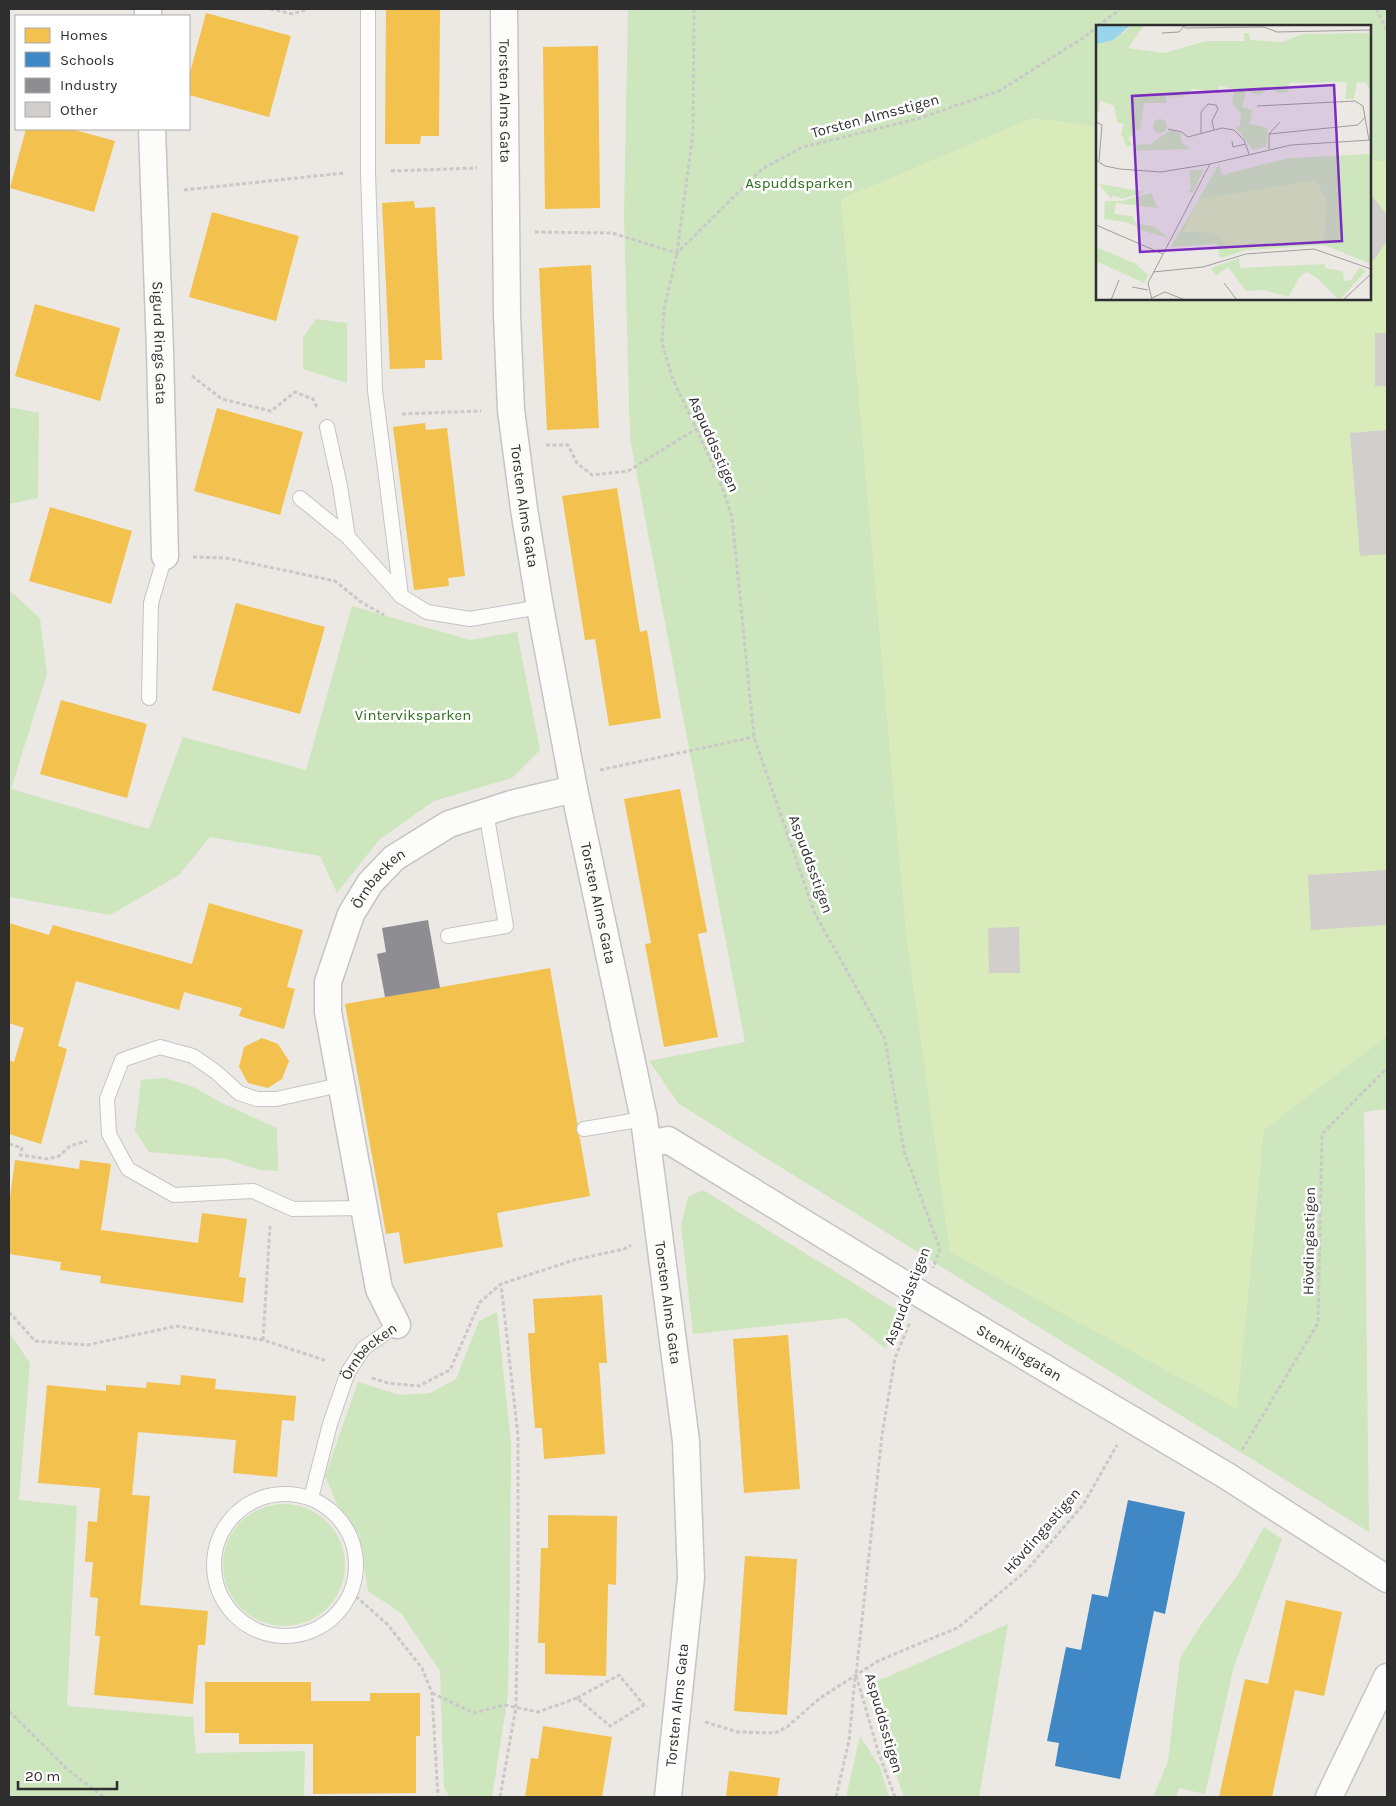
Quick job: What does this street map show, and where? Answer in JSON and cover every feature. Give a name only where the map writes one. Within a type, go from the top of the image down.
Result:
[{"type":"street","name":"Torsten Alms Gata","points":[[504,9],[507,315],[512,410],[524,509],[574,789],[646,1131],[686,1441],[691,1578],[668,1797]]},
{"type":"street","name":"Sigurd Rings Gata","points":[[152,130],[162,410],[164,556]]},
{"type":"street","name":"Örnbacken","points":[[397,1325],[379,1289],[340,1085],[328,1012],[328,982],[351,914],[370,883],[394,858],[449,824],[511,804],[574,789]]},
{"type":"street","name":"Stenkilsgatan","points":[[646,1131],[668,1140],[922,1295],[1227,1476],[1387,1579]]},
{"type":"street","points":[[1329,1797],[1387,1677]]},
{"type":"lane","points":[[368,9],[368,182],[375,390],[401,596]]},
{"type":"lane","points":[[327,427],[340,486],[348,537]]},
{"type":"lane","points":[[300,498],[348,537],[401,596],[427,612],[470,618],[540,606]]},
{"type":"lane","points":[[149,698],[151,603],[164,556]]},
{"type":"lane","points":[[448,936],[506,926],[486,812]]},
{"type":"lane","points":[[340,1085],[276,1099],[257,1099],[240,1093],[216,1072],[193,1056],[160,1047],[122,1060],[106,1099],[109,1134],[128,1170],[174,1195],[253,1191],[293,1210],[364,1208]]},
{"type":"lane","points":[[584,1130],[646,1131]]},
{"type":"lane","name":"Örnbacken","points":[[311,1498],[330,1424],[348,1372],[364,1348],[397,1325]]},
{"type":"lane","points":[[288,1493],[311,1498],[335,1513],[350,1536],[356,1564],[351,1592],[338,1612],[320,1627],[297,1635],[281,1636],[274,1636],[250,1628],[232,1613],[219,1593],[213,1569],[216,1545],[226,1524],[242,1506],[264,1496],[288,1493]]},
{"type":"path","points":[[270,9],[293,14],[307,9]]},
{"type":"path","name":"Aspuddsstigen","points":[[694,9],[693,133],[677,252],[664,309],[662,342],[672,377],[718,476],[732,516],[754,737],[815,914],[885,1039],[904,1151],[940,1249],[895,1358],[882,1435],[856,1675],[878,1751],[895,1797]]},
{"type":"path","name":"Torsten Almsstigen","points":[[1100,25],[1120,9]]},
{"type":"path","points":[[1376,9],[1387,30]]},
{"type":"path","name":"Torsten Almsstigen","points":[[677,252],[762,169],[803,147],[917,119],[1000,91],[1096,28]]},
{"type":"path","points":[[396,171],[505,168]]},
{"type":"path","points":[[180,190],[341,173]]},
{"type":"path","points":[[543,232],[612,233],[677,252]]},
{"type":"path","points":[[222,399],[271,411],[295,392],[313,399],[327,427]]},
{"type":"path","points":[[378,415],[512,410]]},
{"type":"path","points":[[568,445],[577,463],[592,475],[628,471],[696,429]]},
{"type":"path","points":[[226,558],[335,582],[360,602]]},
{"type":"path","points":[[574,789],[587,775],[598,770],[754,737]]},
{"type":"path","name":"Hövdingastigen","points":[[1227,1476],[1318,1323],[1322,1134],[1387,1068]]},
{"type":"path","points":[[9,1144],[22,1148],[20,1155],[48,1159],[59,1156],[70,1146],[109,1134]]},
{"type":"path","points":[[263,1340],[272,1200]]},
{"type":"path","points":[[9,1312],[35,1340],[86,1345],[177,1326],[263,1340],[327,1361],[348,1372],[388,1383],[419,1386],[450,1370],[480,1302],[501,1284],[574,1260],[624,1249]]},
{"type":"path","points":[[500,1797],[516,1707],[518,1436],[501,1284]]},
{"type":"path","name":"Hövdingastigen","points":[[644,1705],[738,1732],[775,1733],[787,1728],[820,1698],[878,1661],[959,1627],[1025,1572],[1083,1505],[1132,1421]]},
{"type":"path","points":[[351,1592],[387,1624],[422,1668],[432,1693],[438,1797]]},
{"type":"path","points":[[432,1693],[474,1713],[504,1705],[538,1712],[577,1698],[619,1675],[644,1705],[610,1726],[577,1698]]},
{"type":"path","points":[[836,1797],[849,1741],[856,1675]]},
{"type":"path","points":[[9,1711],[68,1770],[104,1797]]},
{"type":"green space","name":"Aspuddsparken","points":[[628,9],[1387,9],[1387,1109],[1364,1112],[1369,1532],[679,1104],[649,1061],[745,1042],[630,439],[624,215]],"holes":[[[1096,25],[1371,25],[1371,300],[987,791],[1096,268]]]},
{"type":"green space","points":[[1032,118],[1096,126],[1096,300],[1371,300],[1371,160],[1387,162],[1387,1036],[1264,1130],[1237,1409],[950,1252],[906,933],[841,199]]},
{"type":"green space","points":[[316,319],[347,323],[347,383],[303,369],[303,338]]},
{"type":"green space","points":[[9,407],[39,413],[38,498],[9,504]]},
{"type":"green space","name":"Vinterviksparken","points":[[9,590],[40,618],[47,674],[11,789],[149,829],[183,737],[306,770],[352,606],[470,640],[517,632],[540,750],[512,778],[434,801],[379,840],[337,893],[320,856],[210,837],[179,875],[110,915],[9,897]]},
{"type":"green space","points":[[165,1078],[194,1087],[220,1102],[277,1128],[278,1171],[260,1170],[226,1159],[149,1152],[135,1131],[141,1080]]},
{"type":"green space","points":[[703,1190],[897,1310],[886,1349],[847,1318],[693,1334],[681,1226],[688,1197]]},
{"type":"green space","points":[[497,1312],[511,1442],[508,1695],[492,1797],[450,1797],[444,1788],[440,1671],[401,1613],[368,1591],[359,1535],[338,1506],[325,1476],[358,1382],[400,1395],[430,1393],[456,1379],[479,1321]]},
{"type":"green space","points":[[9,1332],[30,1363],[19,1500],[77,1506],[67,1706],[193,1717],[196,1753],[305,1751],[304,1797],[9,1797]]},
{"type":"green space","points":[[284,1504],[296,1505],[307,1509],[327,1522],[340,1542],[344,1553],[344,1577],[340,1588],[327,1608],[307,1621],[296,1625],[284,1626],[272,1625],[261,1621],[241,1608],[228,1588],[224,1577],[223,1565],[224,1553],[228,1542],[241,1522],[261,1509],[272,1505]]},
{"type":"green space","points":[[1264,1527],[1282,1539],[1234,1666],[1205,1794],[1179,1788],[1176,1797],[1153,1797],[1168,1761],[1180,1658],[1200,1626],[1237,1576]]},
{"type":"green space","points":[[1008,1624],[979,1797],[904,1797],[887,1749],[873,1683]]},
{"type":"green space","points":[[860,1736],[880,1767],[889,1797],[846,1797]]},
{"type":"building: Homes","points":[[386,9],[440,9],[439,136],[421,136],[420,144],[385,144]]},
{"type":"building: Homes","points":[[206,13],[291,36],[269,117],[190,95],[190,72]]},
{"type":"building: Homes","points":[[598,46],[600,208],[545,209],[543,47]]},
{"type":"building: Homes","points":[[26,130],[75,130],[115,141],[94,212],[10,188]]},
{"type":"building: Homes","points":[[414,201],[415,208],[435,207],[442,360],[425,360],[425,368],[390,369],[382,203]]},
{"type":"building: Homes","points":[[212,212],[299,236],[276,321],[189,297]]},
{"type":"building: Homes","points":[[591,265],[599,428],[547,430],[539,268]]},
{"type":"building: Homes","points":[[35,304],[120,328],[100,401],[15,376]]},
{"type":"building: Homes","points":[[217,408],[303,432],[280,515],[194,491]]},
{"type":"building: Homes","points":[[425,423],[426,430],[447,428],[465,576],[448,578],[449,586],[414,590],[393,427]]},
{"type":"building: Homes","points":[[617,488],[640,632],[647,630],[661,718],[609,726],[595,639],[585,640],[562,496]]},
{"type":"building: Homes","points":[[50,507],[132,531],[111,604],[29,581]]},
{"type":"building: Homes","points":[[236,603],[325,627],[300,714],[212,690]]},
{"type":"building: Homes","points":[[61,700],[147,724],[127,798],[40,774]]},
{"type":"building: Homes","points":[[680,789],[707,932],[698,934],[718,1037],[664,1047],[645,944],[651,943],[624,799]]},
{"type":"building: Homes","points":[[209,903],[303,930],[287,987],[295,989],[284,1029],[239,1016],[242,1008],[184,992],[179,1010],[76,981],[58,1046],[67,1049],[41,1144],[9,1134],[9,1060],[14,1062],[24,1028],[9,1023],[9,923],[49,935],[53,925],[192,964]]},
{"type":"building: Homes","points":[[550,968],[590,1196],[497,1213],[503,1247],[404,1264],[399,1232],[386,1234],[345,1004]]},
{"type":"building: Homes","points":[[262,1038],[278,1044],[289,1061],[282,1079],[268,1088],[248,1083],[239,1067],[244,1047]]},
{"type":"building: Homes","points":[[15,1160],[79,1169],[80,1160],[111,1164],[101,1230],[198,1243],[202,1213],[247,1219],[239,1277],[246,1278],[243,1303],[100,1283],[101,1276],[60,1270],[61,1262],[9,1254],[9,1205]]},
{"type":"building: Homes","points":[[602,1295],[607,1363],[599,1363],[605,1454],[544,1459],[542,1428],[535,1428],[531,1379],[528,1333],[535,1333],[533,1299]]},
{"type":"building: Homes","points":[[788,1335],[800,1489],[744,1493],[733,1339]]},
{"type":"building: Homes","points":[[181,1375],[216,1379],[215,1389],[296,1396],[294,1421],[282,1420],[277,1477],[233,1473],[236,1440],[138,1432],[132,1495],[150,1496],[140,1605],[208,1611],[205,1645],[198,1645],[193,1704],[94,1695],[100,1636],[95,1636],[98,1598],[90,1597],[93,1562],[85,1562],[88,1521],[97,1522],[100,1488],[38,1483],[47,1385],[106,1391],[106,1385],[146,1388],[147,1382],[180,1385]]},
{"type":"building: Homes","points":[[548,1515],[617,1516],[616,1585],[608,1584],[606,1676],[545,1674],[545,1643],[538,1643],[541,1548],[548,1548]]},
{"type":"building: Homes","points":[[745,1556],[797,1559],[787,1715],[734,1711]]},
{"type":"building: Homes","points":[[1286,1600],[1342,1612],[1324,1696],[1295,1690],[1272,1797],[1219,1797],[1245,1679],[1268,1684]]},
{"type":"building: Homes","points":[[205,1682],[311,1682],[311,1701],[370,1701],[370,1693],[420,1693],[420,1736],[416,1736],[416,1793],[313,1794],[313,1744],[239,1744],[239,1733],[205,1733]]},
{"type":"building: Homes","points":[[543,1726],[612,1737],[602,1797],[525,1797],[531,1758],[538,1759]]},
{"type":"building: Homes","points":[[729,1771],[780,1778],[777,1797],[726,1797]]},
{"type":"building: Schools","points":[[1128,1500],[1185,1512],[1165,1614],[1154,1611],[1120,1779],[1055,1766],[1059,1743],[1047,1741],[1066,1647],[1081,1650],[1092,1594],[1108,1597]]},
{"type":"building: Industry","points":[[428,920],[440,988],[385,997],[377,954],[386,952],[382,928]]},
{"type":"building: Other","points":[[1371,196],[1387,215],[1387,240],[1375,259],[1371,261]]},
{"type":"building: Other","points":[[1375,333],[1387,333],[1387,386],[1375,386]]},
{"type":"building: Other","points":[[1387,430],[1387,554],[1360,556],[1350,433]]},
{"type":"building: Other","points":[[1387,870],[1387,925],[1311,930],[1308,875]]},
{"type":"building: Other","points":[[1019,927],[1020,973],[989,973],[988,928]]}]
